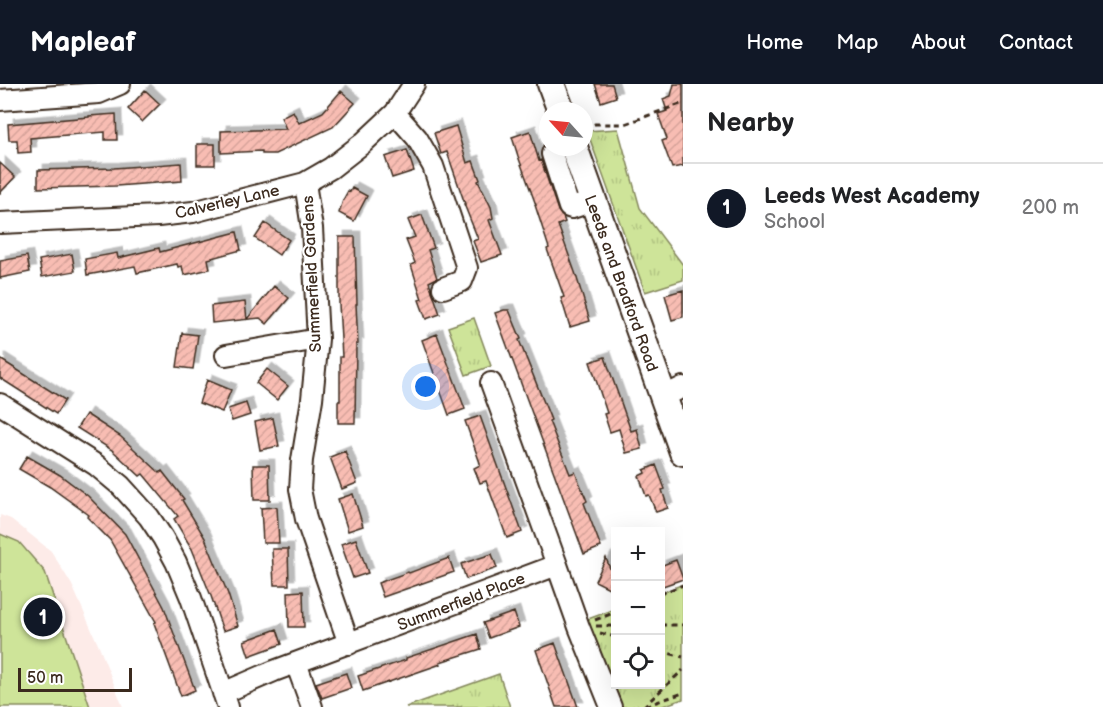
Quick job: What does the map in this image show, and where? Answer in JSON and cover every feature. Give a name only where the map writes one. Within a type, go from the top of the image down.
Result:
[{"type":"main road","points":[[551,84],[558,102]]},
{"type":"main road","name":"Leeds and Bradford Road","points":[[577,156],[593,201],[673,392],[683,452]]},
{"type":"street","points":[[0,100],[99,93],[120,84]]},
{"type":"street","name":"Calverley Lane","points":[[0,223],[158,216],[193,212],[305,183],[331,168],[363,143],[395,112],[414,84]]},
{"type":"street","points":[[395,112],[417,138],[433,166],[468,268],[462,281],[442,288]]},
{"type":"street","points":[[553,156],[569,207],[573,208],[593,201]]},
{"type":"street","name":"Summerfield Gardens","points":[[305,183],[312,228],[318,339],[300,489],[306,519],[349,644]]},
{"type":"street","points":[[226,355],[318,339]]},
{"type":"street","points":[[490,383],[610,707]]},
{"type":"street","points":[[0,404],[96,465],[121,486],[149,517],[180,571],[226,700]]},
{"type":"street","name":"Summerfield Place","points":[[226,700],[274,671],[557,565]]},
{"type":"street","points":[[296,663],[312,707]]},
{"type":"path","points":[[593,125],[624,124],[683,103]]},
{"type":"path","points":[[665,592],[683,585]]},
{"type":"path","points":[[579,627],[611,614]]},
{"type":"path","points":[[665,625],[683,625]]},
{"type":"path","points":[[665,652],[683,657]]},
{"type":"path","points":[[643,707],[683,670]]},
{"type":"path","points":[[643,707],[683,693]]},
{"type":"shaded area","points":[[0,515],[11,519],[51,551],[72,585],[123,707],[0,707]]},
{"type":"green space","points":[[618,129],[640,208],[683,265],[683,280],[645,292],[593,148],[593,131]]},
{"type":"green space","points":[[474,318],[491,366],[466,375],[448,327]]},
{"type":"green space","points":[[0,534],[19,542],[45,572],[90,707],[0,707]]},
{"type":"green space","points":[[683,584],[683,699],[660,707],[614,707],[580,622],[611,610],[611,689],[665,689],[665,591]]},
{"type":"green space","points":[[499,674],[510,707],[406,707]]},
{"type":"building","points":[[595,84],[612,84],[616,97],[601,102]]},
{"type":"building","points":[[674,84],[683,84],[683,166],[672,168],[662,141],[667,139],[658,114],[667,111],[663,99],[671,96]]},
{"type":"building","points":[[145,90],[160,104],[142,122],[128,109]]},
{"type":"building","points":[[341,91],[355,103],[333,127],[275,154],[262,154],[262,151],[221,153],[221,131],[286,129],[281,117],[293,111],[299,123],[323,112]]},
{"type":"building","points":[[116,114],[117,140],[105,140],[105,132],[30,138],[31,152],[18,153],[17,140],[9,140],[8,124]]},
{"type":"building","points":[[456,126],[467,163],[473,161],[480,180],[478,181],[491,207],[493,218],[489,220],[502,255],[481,262],[473,241],[478,239],[447,152],[441,154],[434,133]]},
{"type":"building","points":[[530,131],[558,211],[565,222],[558,225],[590,321],[570,327],[561,298],[564,297],[547,249],[549,248],[536,205],[512,137]]},
{"type":"building","points":[[197,144],[215,144],[215,165],[197,165]]},
{"type":"building","points":[[407,150],[414,171],[392,178],[385,157]]},
{"type":"building","points":[[0,163],[15,177],[0,193]]},
{"type":"building","points":[[181,163],[182,181],[38,188],[38,170]]},
{"type":"building","points":[[352,188],[367,196],[354,221],[339,213],[343,200]]},
{"type":"building","points":[[422,215],[434,248],[428,250],[437,278],[429,282],[440,314],[426,319],[411,265],[415,263],[406,240],[415,237],[408,220]]},
{"type":"building","points":[[265,223],[289,240],[279,255],[255,238]]},
{"type":"building","points":[[237,232],[241,250],[208,259],[210,269],[184,275],[182,266],[178,267],[177,264],[137,273],[135,266],[87,275],[85,259],[117,253],[118,258],[159,248],[160,252]]},
{"type":"building","points":[[339,237],[355,237],[358,344],[356,344],[355,423],[338,423],[340,357],[342,357]]},
{"type":"building","points":[[72,254],[75,271],[42,277],[39,260]]},
{"type":"building","points":[[27,256],[30,272],[0,278],[0,261]]},
{"type":"building","points":[[274,286],[289,298],[267,324],[260,318],[212,323],[211,306],[245,302],[247,319]]},
{"type":"building","points":[[683,290],[683,317],[672,320],[665,295]]},
{"type":"building","points":[[509,310],[521,339],[519,340],[570,474],[575,472],[587,501],[584,503],[601,547],[584,554],[495,313]]},
{"type":"building","points":[[182,333],[198,335],[193,369],[177,367]]},
{"type":"building","points":[[437,334],[465,409],[449,415],[422,340]]},
{"type":"building","points":[[605,357],[631,431],[637,429],[642,449],[626,453],[619,429],[610,432],[604,414],[607,413],[590,362]]},
{"type":"building","points":[[0,359],[65,400],[56,414],[0,378]]},
{"type":"building","points":[[267,369],[288,386],[277,400],[256,383]]},
{"type":"building","points":[[207,380],[231,390],[222,412],[199,403]]},
{"type":"building","points":[[246,403],[250,415],[232,421],[228,409]]},
{"type":"building","points":[[86,414],[120,436],[160,473],[162,471],[184,499],[182,500],[205,538],[228,594],[238,626],[223,631],[192,549],[174,519],[178,516],[143,474],[140,476],[112,450],[77,428]]},
{"type":"building","points":[[480,416],[522,532],[507,538],[486,481],[480,483],[474,468],[480,463],[465,421]]},
{"type":"building","points":[[273,418],[279,446],[260,450],[255,422]]},
{"type":"building","points":[[345,451],[357,483],[342,489],[330,457]]},
{"type":"building","points":[[27,456],[60,475],[88,496],[125,534],[164,607],[195,690],[181,696],[154,623],[156,622],[110,540],[87,517],[89,515],[50,487],[19,469]]},
{"type":"building","points":[[253,465],[269,465],[270,500],[254,500]]},
{"type":"building","points":[[656,465],[665,489],[662,490],[668,508],[656,512],[649,495],[646,496],[639,476],[645,473],[644,470]]},
{"type":"building","points":[[353,494],[363,526],[348,531],[338,499]]},
{"type":"building","points":[[277,507],[279,543],[263,543],[261,508]]},
{"type":"building","points":[[356,539],[368,573],[353,578],[341,544]]},
{"type":"building","points":[[272,549],[288,549],[289,585],[274,585]]},
{"type":"building","points":[[492,554],[497,568],[466,579],[461,564]]},
{"type":"building","points":[[449,558],[454,572],[383,597],[378,583]]},
{"type":"building","points":[[606,558],[611,571],[611,589],[595,581]]},
{"type":"building","points":[[676,560],[683,579],[665,585],[665,564]]},
{"type":"building","points":[[303,591],[304,627],[289,627],[288,592]]},
{"type":"building","points":[[514,612],[519,627],[489,638],[483,623]]},
{"type":"building","points":[[277,629],[282,644],[249,656],[244,641]]},
{"type":"building","points":[[477,634],[481,649],[363,691],[358,676]]},
{"type":"building","points":[[555,643],[578,707],[556,707],[536,650]]},
{"type":"building","points":[[346,673],[351,688],[322,698],[316,683]]},
{"type":"place","name":"Leeds West Academy","points":[[43,617]]}]
